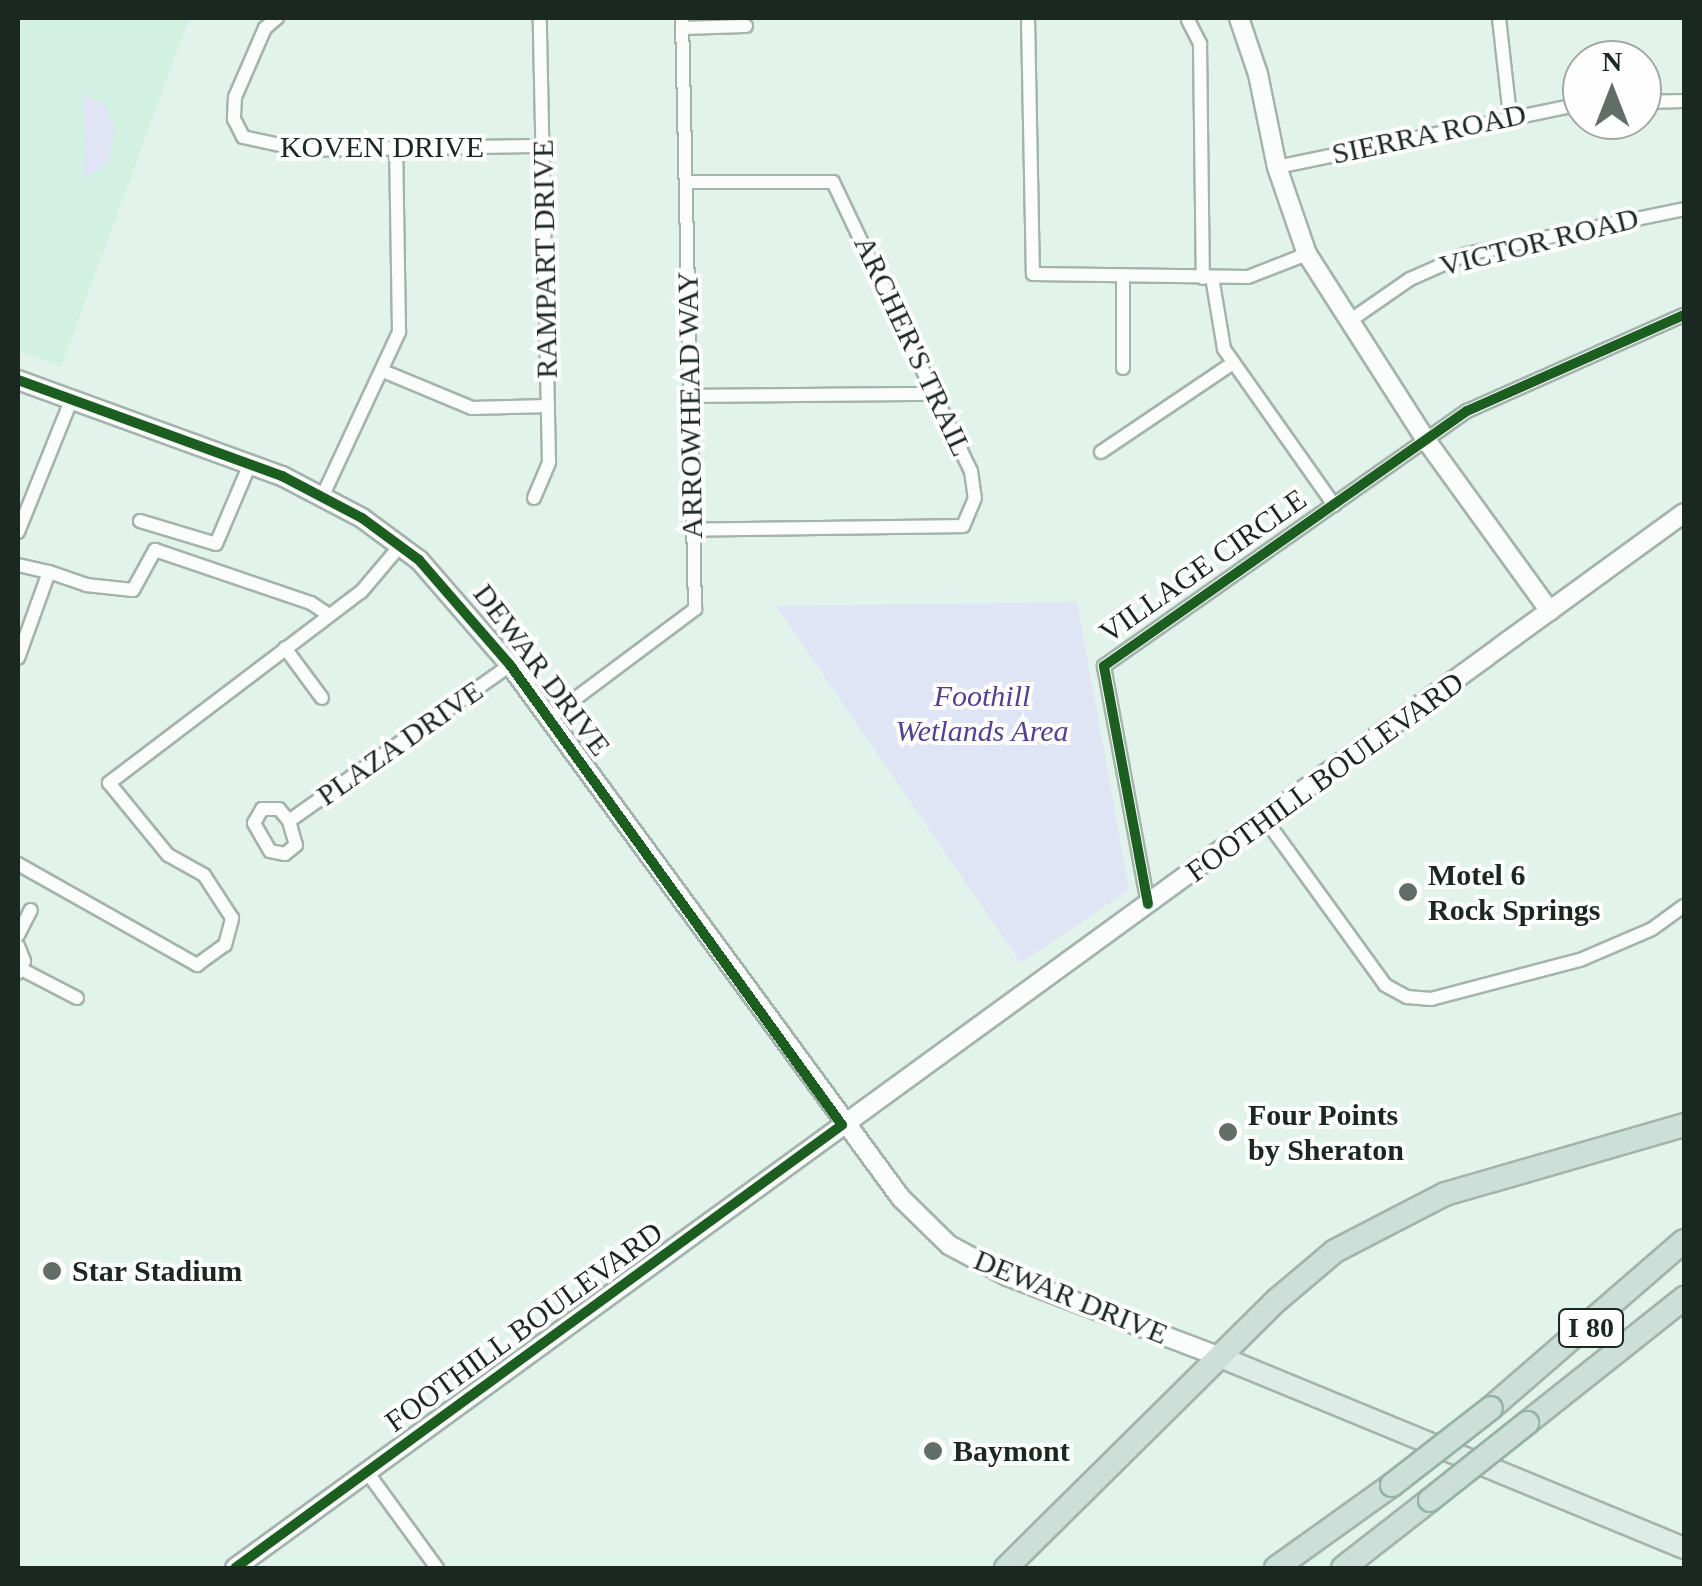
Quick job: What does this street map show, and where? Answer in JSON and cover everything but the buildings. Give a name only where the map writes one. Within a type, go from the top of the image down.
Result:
[{"type":"highway","points":[[1006,1568],[1218,1356],[1336,1251],[1444,1194],[1684,1125]]},
{"type":"highway","name":"I 80","points":[[1276,1568],[1392,1485],[1592,1328],[1684,1241]]},
{"type":"highway","name":"I 80","points":[[1342,1568],[1684,1298]]},
{"type":"main road","name":"DEWAR DRIVE","points":[[1218,1356],[1684,1548]]},
{"type":"street","name":"KOVEN DRIVE","points":[[277,18],[265,28],[236,98],[234,119],[243,138],[262,146],[396,150],[543,146]]},
{"type":"street","name":"RAMPART DRIVE","points":[[534,498],[549,462],[540,18]]},
{"type":"street","points":[[1028,18],[1033,274],[1123,278],[1266,273],[1308,254]]},
{"type":"street","points":[[1238,18],[1258,74],[1277,167],[1308,254],[1426,440],[1550,611]]},
{"type":"street","points":[[1499,18],[1510,116]]},
{"type":"street","points":[[1188,20],[1200,44],[1207,277],[1222,341],[1233,364],[1334,506],[1493,396],[1684,314]]},
{"type":"street","points":[[682,23],[746,26]]},
{"type":"street","name":"ARROWHEAD WAY","points":[[548,718],[695,609],[682,23]]},
{"type":"street","name":"SIERRA ROAD","points":[[1277,167],[1562,107]]},
{"type":"street","points":[[323,494],[399,332],[396,150]]},
{"type":"street","name":"ARCHER'S TRAIL","points":[[686,182],[833,182],[971,472],[972,515],[963,526],[693,530]]},
{"type":"street","name":"VICTOR ROAD","points":[[1348,322],[1410,279],[1468,254],[1684,209]]},
{"type":"street","points":[[1123,278],[1123,368]]},
{"type":"street","points":[[1100,452],[1233,364]]},
{"type":"street","points":[[383,371],[472,408],[548,406]]},
{"type":"street","name":"DEWAR DRIVE","points":[[18,380],[323,494],[400,546],[446,586],[510,664],[842,1126],[901,1198],[950,1244],[1007,1276],[1218,1356]]},
{"type":"street","points":[[690,396],[935,394]]},
{"type":"street","points":[[18,532],[70,402]]},
{"type":"street","points":[[140,522],[216,544],[250,464]]},
{"type":"street","name":"VILLAGE CIRCLE","points":[[1148,904],[1102,682],[1104,666],[1334,506]]},
{"type":"street","name":"FOOTHILL BOULEVARD","points":[[235,1568],[1684,513]]},
{"type":"street","points":[[18,864],[197,965],[226,944],[232,918],[204,875],[168,854],[109,784],[368,586],[400,546]]},
{"type":"street","points":[[18,565],[125,590],[137,588],[155,550],[276,590],[329,615]]},
{"type":"street","points":[[18,658],[50,572]]},
{"type":"street","points":[[285,648],[322,698]]},
{"type":"street","name":"PLAZA DRIVE","points":[[290,821],[510,664]]},
{"type":"street","points":[[1265,819],[1386,984],[1407,998],[1431,999],[1580,960],[1652,929],[1684,906]]},
{"type":"street","points":[[18,935],[32,910]]},
{"type":"street","points":[[18,946],[20,971],[77,998]]},
{"type":"street","points":[[367,1472],[437,1568]]},
{"type":"shaded area","points":[[18,18],[189,19],[61,367],[18,351]]},
{"type":"green space","points":[[83,94],[106,106],[115,129],[109,162],[84,178]]},
{"type":"green space","name":"Foothill Wetlands Area","points":[[1077,602],[1129,890],[1021,963],[776,606]]},
{"type":"cycle path","points":[[1148,904],[1104,666],[1467,411],[1684,315]]},
{"type":"cycle path","points":[[18,380],[282,476],[362,518],[419,560],[510,665],[842,1125],[235,1568]]},
{"type":"place","name":"Motel 6 Rock Springs","points":[[1408,892]]},
{"type":"place","name":"Four Points by Sheraton","points":[[1228,1132]]},
{"type":"place","name":"Star Stadium","points":[[52,1271]]},
{"type":"place","name":"Baymont","points":[[933,1451]]}]
